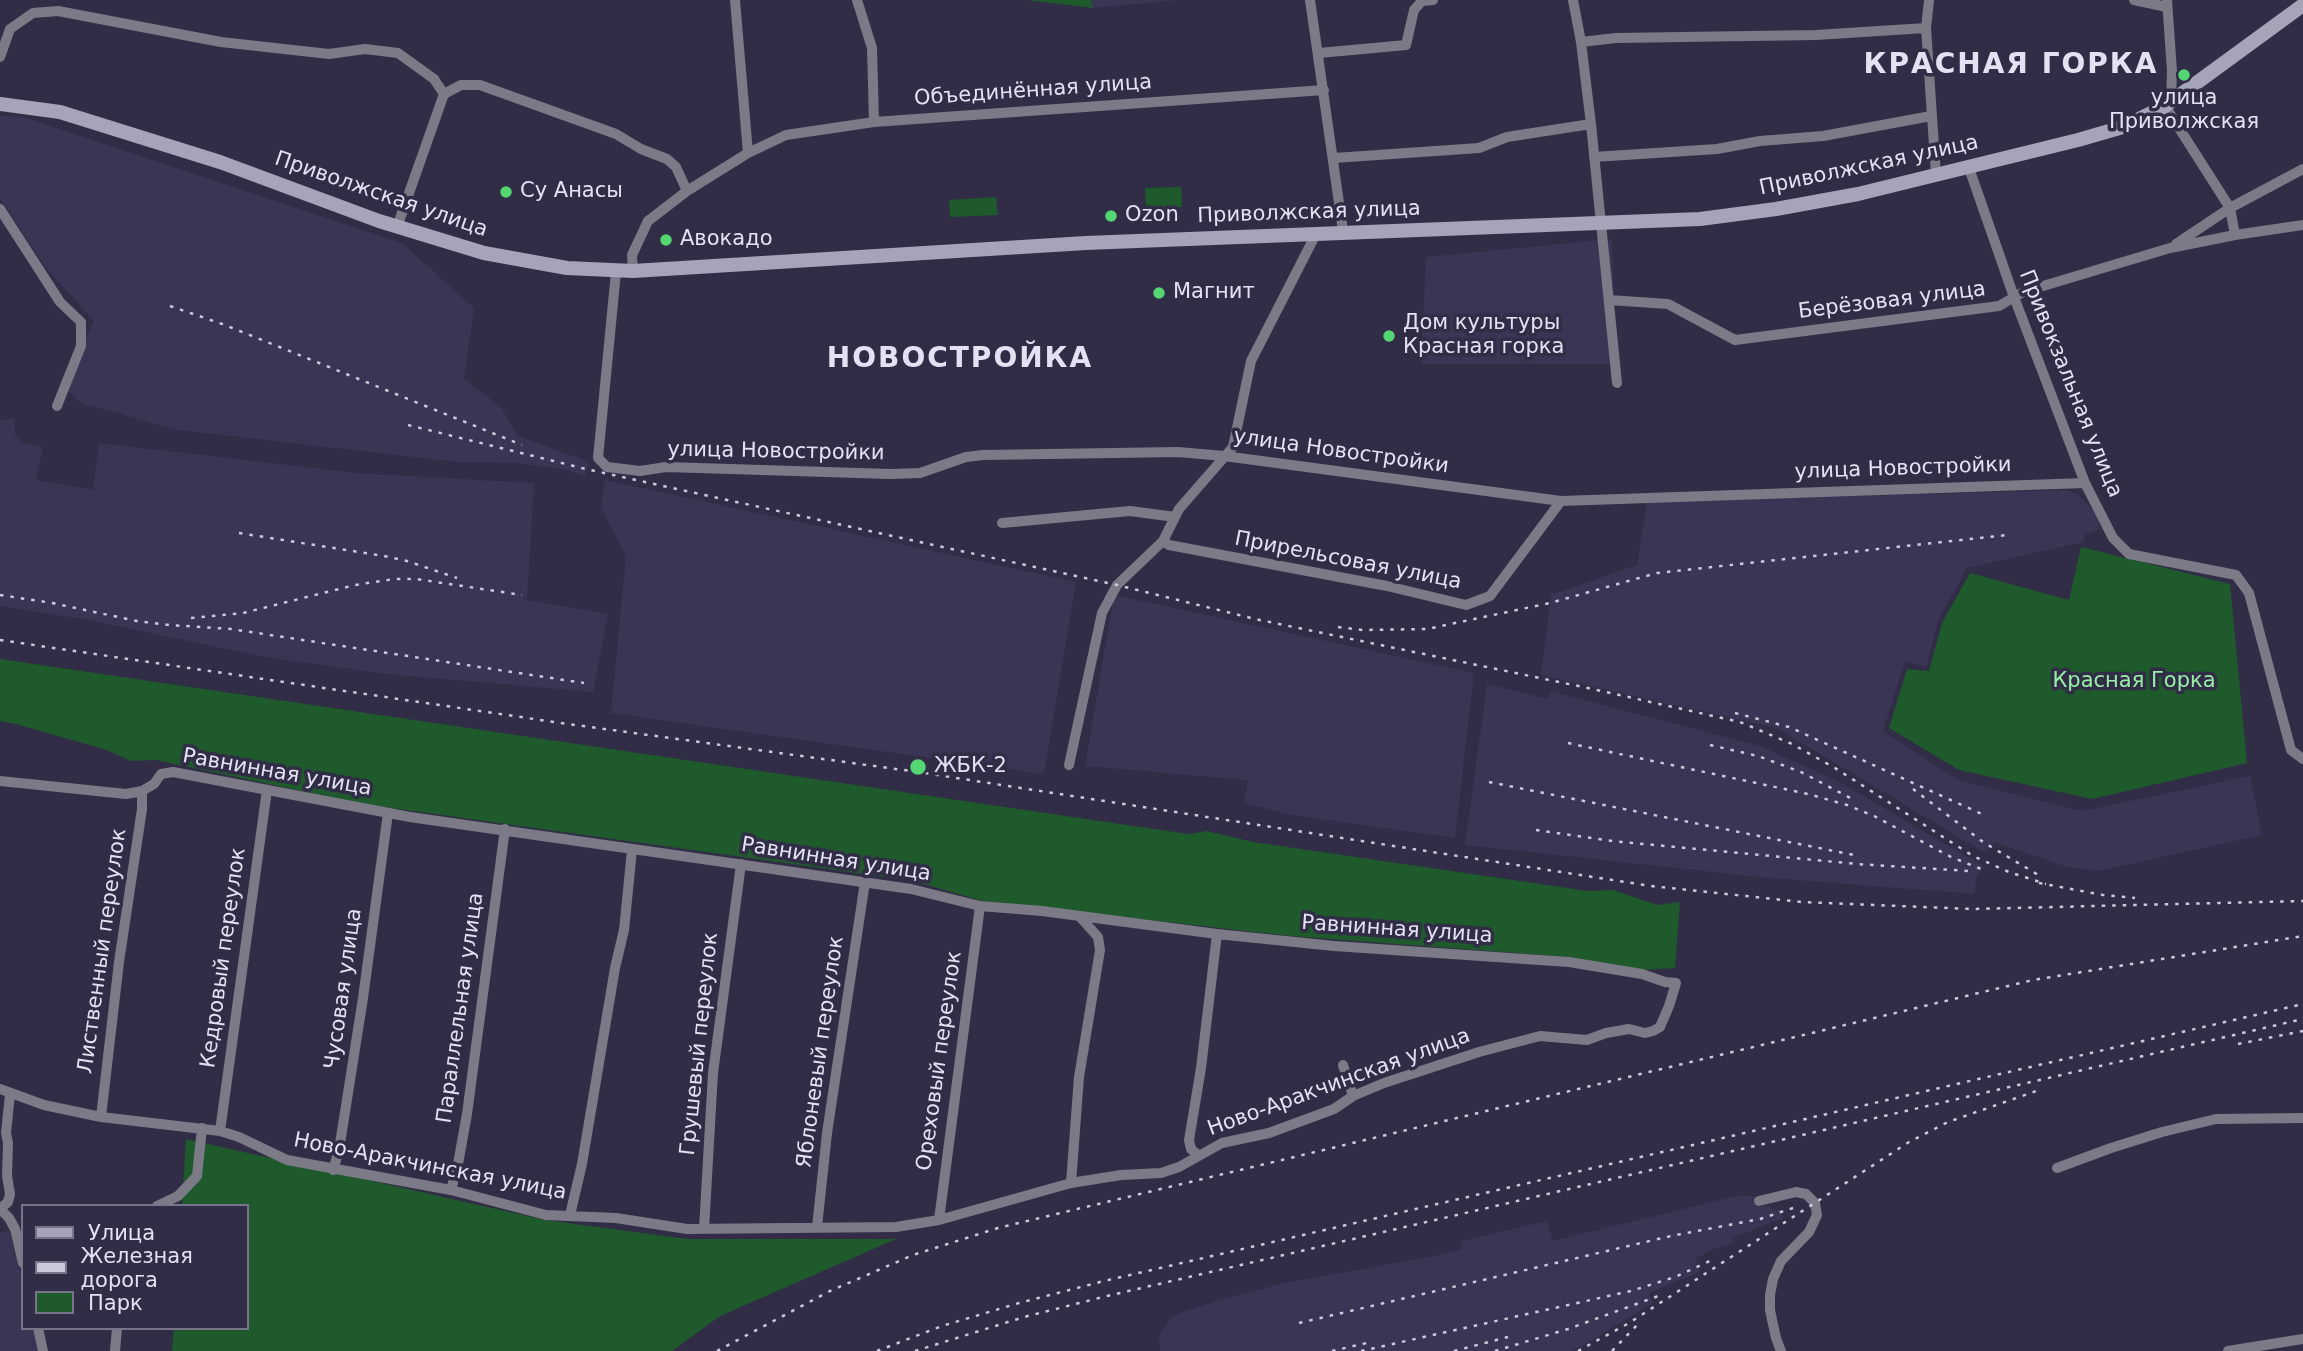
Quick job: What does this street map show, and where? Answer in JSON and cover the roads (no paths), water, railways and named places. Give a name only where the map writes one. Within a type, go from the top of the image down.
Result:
[{"type":"main road","name":"Приволжская улица","points":[[0,104],[60,112],[220,162],[397,226],[484,253],[567,268],[616,272],[1086,243],[1700,219],[1776,209],[1858,194],[1969,168],[2123,127],[2168,103],[2303,5]]},
{"type":"street","points":[[734,0],[748,153]]},
{"type":"street","points":[[857,0],[872,48],[874,122]]},
{"type":"street","points":[[1310,0],[1343,231]]},
{"type":"street","points":[[1319,53],[1406,45],[1414,10],[1422,1],[1433,0]]},
{"type":"street","points":[[1573,0],[1591,124],[1617,383]]},
{"type":"street","points":[[1929,0],[1926,28],[1936,175]]},
{"type":"street","points":[[2133,0],[2167,4],[2172,71],[2168,103],[2230,208],[2235,235]]},
{"type":"street","points":[[0,57],[9,29],[33,13],[58,11],[221,42],[329,54],[365,49],[398,53],[434,79],[444,94]]},
{"type":"street","points":[[1581,42],[1616,38],[1815,35],[1926,28]]},
{"type":"street","points":[[397,226],[444,94],[461,85],[480,85],[616,134],[641,149],[667,159],[676,167],[687,191]]},
{"type":"street","name":"Объединённая улица","points":[[633,271],[632,255],[648,221],[687,191],[748,153],[786,135],[874,122],[1324,90]]},
{"type":"street","points":[[1594,157],[1717,149],[1760,141],[1823,136],[1931,116]]},
{"type":"street","points":[[1334,158],[1479,148],[1507,137],[1591,124]]},
{"type":"street","name":"Привокзальная улица","points":[[1969,168],[2014,297],[2085,483],[2113,538],[2129,554],[2236,575],[2249,593],[2291,750],[2303,759]]},
{"type":"street","points":[[2170,248],[2230,208],[2303,169]]},
{"type":"street","points":[[0,209],[60,302],[81,322],[81,346],[57,406]]},
{"type":"street","name":"Берёзовая улица","points":[[1609,300],[1668,304],[1734,340],[1999,306],[2023,292],[2170,248],[2303,225]]},
{"type":"street","points":[[1069,765],[1102,613],[1117,585],[1163,541],[1178,509],[1233,447],[1251,361],[1317,232]]},
{"type":"street","name":"улица Новостройки","points":[[616,272],[598,458],[607,467],[640,471],[666,467],[890,474],[920,473],[966,457],[984,455],[1178,452],[1561,501],[2085,483]]},
{"type":"street","name":"Прирельсовая улица","points":[[1163,541],[1169,545],[1387,586],[1466,605],[1490,596],[1561,501]]},
{"type":"street","points":[[1002,523],[1130,511],[1175,517]]},
{"type":"street","name":"Равнинная улица","points":[[142,791],[154,784],[161,774],[173,772],[388,813],[911,889],[980,906],[1334,946],[1569,962],[1642,974],[1676,983]]},
{"type":"street","points":[[0,781],[126,794],[142,791]]},
{"type":"street","name":"Кедровый переулок","points":[[220,1131],[267,790]]},
{"type":"street","name":"Лиственный переулок","points":[[101,1116],[118,962],[142,809],[142,791]]},
{"type":"street","name":"Чусовая улица","points":[[333,1170],[339,1150],[363,998],[388,813]]},
{"type":"street","name":"Параллельная улица","points":[[451,1190],[467,1114],[505,829]]},
{"type":"street","points":[[570,1215],[582,1164],[615,968],[624,930],[632,850]]},
{"type":"street","name":"Грушевый переулок","points":[[704,1229],[713,1073],[741,864]]},
{"type":"street","name":"Яблоневый переулок","points":[[817,1227],[827,1133],[864,882]]},
{"type":"street","name":"Ореховый переулок","points":[[939,1220],[980,906]]},
{"type":"street","points":[[1071,1183],[1079,1077],[1100,950],[1098,937],[1080,918]]},
{"type":"street","points":[[1198,1155],[1191,1149],[1189,1140],[1201,1069],[1217,934]]},
{"type":"street","name":"Ново-Аракчинская улица","points":[[5,1092],[44,1105],[101,1116],[220,1131],[239,1137],[286,1160],[451,1190],[546,1215],[616,1218],[687,1229],[896,1227],[939,1220],[1071,1183],[1121,1175],[1161,1173],[1179,1167],[1222,1143],[1269,1133],[1334,1109],[1353,1096],[1384,1083],[1540,1036],[1587,1040],[1629,1029],[1653,1031],[1660,1027],[1676,983]]},
{"type":"street","points":[[1343,1066],[1353,1096]]},
{"type":"street","points":[[5,1092],[7,1176],[10,1194],[8,1202],[0,1209],[15,1229],[21,1254]]},
{"type":"street","points":[[2057,1168],[2162,1132],[2216,1119],[2303,1118]]},
{"type":"street","points":[[161,1204],[178,1196],[197,1176],[202,1128]]},
{"type":"street","points":[[1759,1201],[1797,1192],[1805,1194],[1815,1203],[1817,1215],[1809,1232],[1781,1261],[1773,1279],[1770,1310],[1781,1351]]},
{"type":"street","points":[[38,1330],[43,1351]]},
{"type":"street","points":[[115,1351],[117,1330]]},
{"type":"street","points":[[2228,1351],[2303,1339]]},
{"type":"railway","points":[[170,306],[225,325],[522,445]]},
{"type":"railway","points":[[408,425],[590,470],[1117,585],[1255,619],[1740,722],[1792,744],[1835,768],[1973,856],[2046,884]]},
{"type":"railway","points":[[239,533],[384,556],[457,578]]},
{"type":"railway","points":[[1338,627],[1362,630],[1427,629],[1550,603],[1657,573],[2007,535]]},
{"type":"railway","points":[[191,618],[243,613],[355,585],[394,579],[416,579],[522,595]]},
{"type":"railway","points":[[0,595],[59,604]]},
{"type":"railway","points":[[52,603],[137,621],[231,629],[584,683]]},
{"type":"railway","points":[[0,640],[561,723],[918,772],[1651,886],[1802,902],[1972,909],[2303,901]]},
{"type":"railway","points":[[1735,713],[1789,727],[1984,815]]},
{"type":"railway","points":[[1568,743],[1808,794],[1847,805],[1874,816],[1951,857],[1981,869]]},
{"type":"railway","points":[[1710,745],[1758,756],[1801,772],[1856,801]]},
{"type":"railway","points":[[1489,782],[1854,855]]},
{"type":"railway","points":[[1913,789],[1983,842],[2040,876]]},
{"type":"railway","points":[[1536,830],[1612,841],[1857,864],[1969,871]]},
{"type":"railway","points":[[2039,883],[2135,898]]},
{"type":"railway","points":[[717,1351],[830,1291],[913,1255],[998,1228],[2033,980],[2303,936]]},
{"type":"railway","points":[[877,1351],[942,1326],[1104,1281],[2303,1004]]},
{"type":"railway","points":[[915,1351],[1024,1317],[1107,1296],[2303,1019]]},
{"type":"railway","points":[[2238,1044],[2303,1031]]},
{"type":"railway","points":[[1578,1351],[1629,1323],[1909,1142],[1948,1122],[2042,1089]]},
{"type":"railway","points":[[1299,1323],[1671,1236],[1760,1219],[1796,1207]]},
{"type":"railway","points":[[1361,1351],[1631,1291],[1675,1277],[1712,1260]]},
{"type":"railway","points":[[1495,1351],[1568,1329],[1661,1295]]},
{"type":"railway","points":[[1612,1351],[1637,1325]]},
{"type":"railway","points":[[1454,1351],[1508,1337]]},
{"type":"railway","points":[[1332,1351],[1371,1342]]},
{"type":"place","name":"улица Приволжская","points":[[2184,75]]},
{"type":"place","name":"Су Анасы","points":[[506,192]]},
{"type":"place","name":"Ozon","points":[[1111,216]]},
{"type":"place","name":"Авокадо","points":[[666,240]]},
{"type":"place","name":"Магнит","points":[[1159,293]]},
{"type":"place","name":"Дом культуры Красная горка","points":[[1389,336]]},
{"type":"place","name":"ЖБК-2","points":[[918,767]]},
{"type":"district","name":"КРАСНАЯ ГОРКА","points":[[2011,66]]},
{"type":"district","name":"НОВОСТРОЙКА","points":[[960,360]]},
{"type":"park label","name":"Красная Горка","points":[[2134,682]]}]
